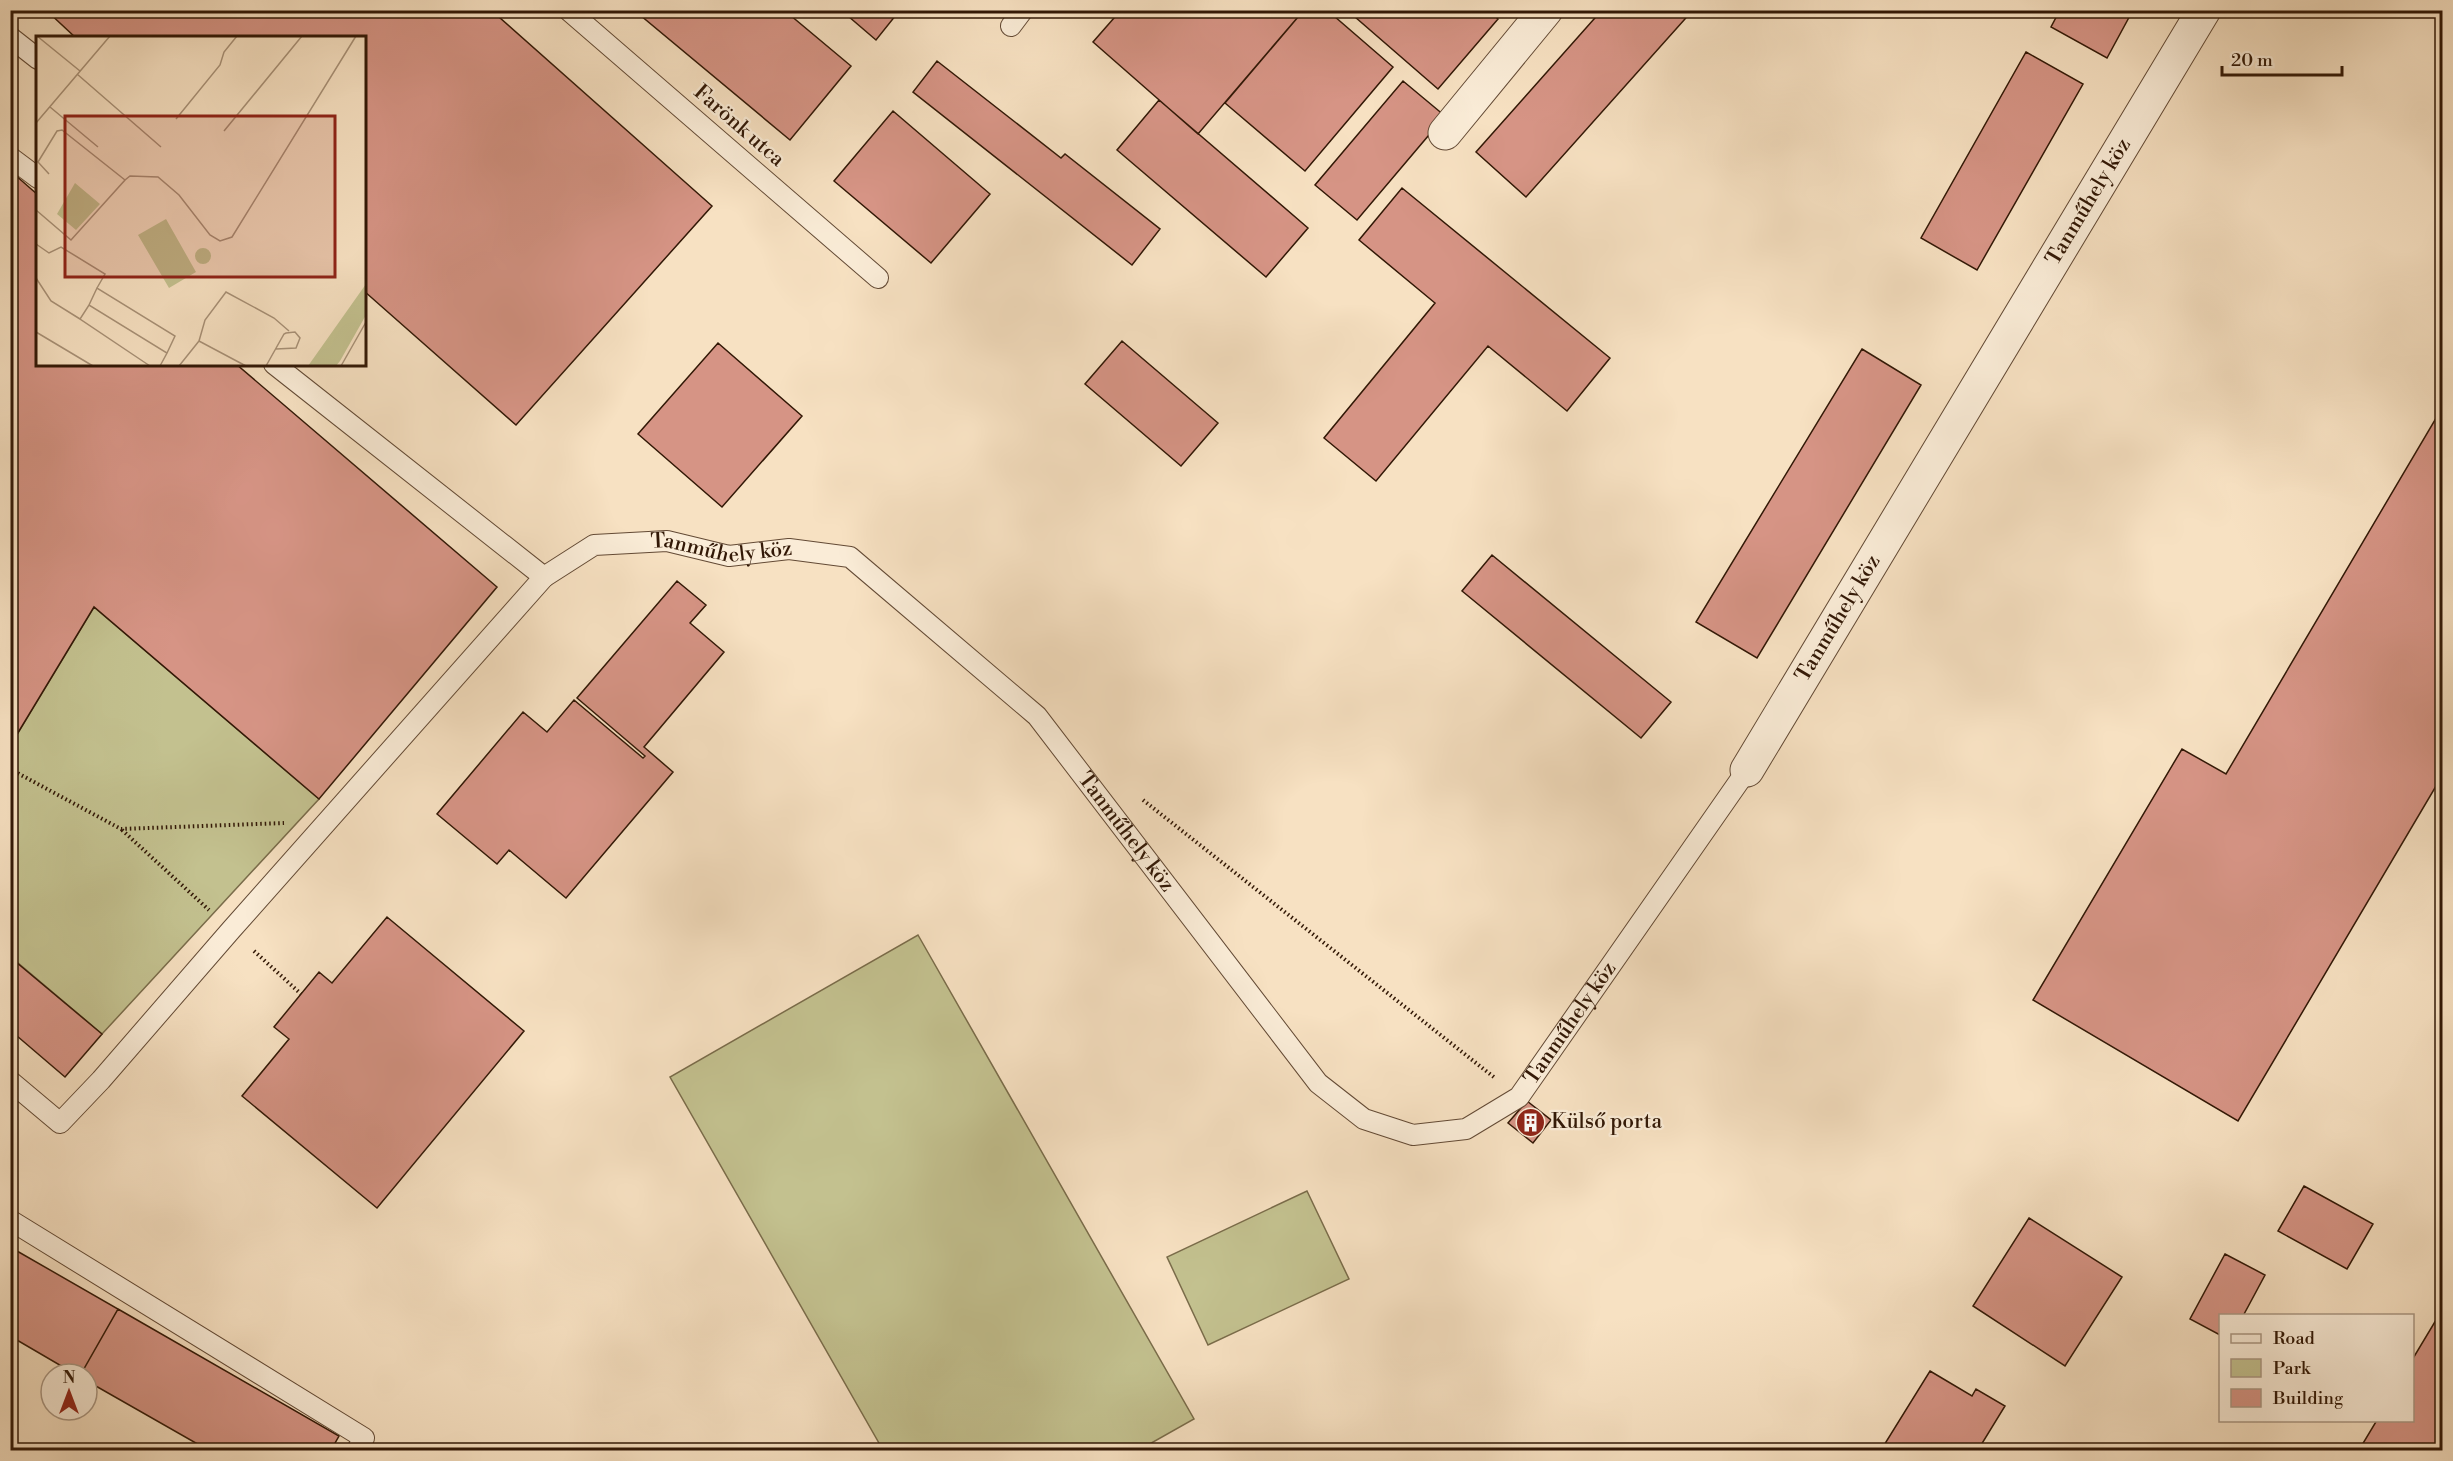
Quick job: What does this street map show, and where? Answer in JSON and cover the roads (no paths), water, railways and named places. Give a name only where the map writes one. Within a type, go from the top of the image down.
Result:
[{"type":"street","points":[[1444,133],[1546,10]]},
{"type":"street","name":"Tanműhely köz","points":[[1747,770],[2204,10]]},
{"type":"lane","name":"Farönk utca","points":[[568,10],[878,278]]},
{"type":"lane","points":[[10,37],[36,56]]},
{"type":"lane","points":[[10,157],[36,176]]},
{"type":"lane","points":[[277,366],[544,578]]},
{"type":"lane","name":"Tanműhely köz","points":[[10,1081],[60,1123],[101,1080],[327,821],[544,578],[594,545],[667,541],[729,556],[789,549],[850,557],[1037,716],[1318,1083],[1364,1119],[1413,1135],[1466,1129],[1519,1097],[1747,770]]},
{"type":"lane","points":[[10,1220],[364,1438],[357,1450]]},
{"type":"place","name":"Külső porta","points":[[1530,1122]]}]
